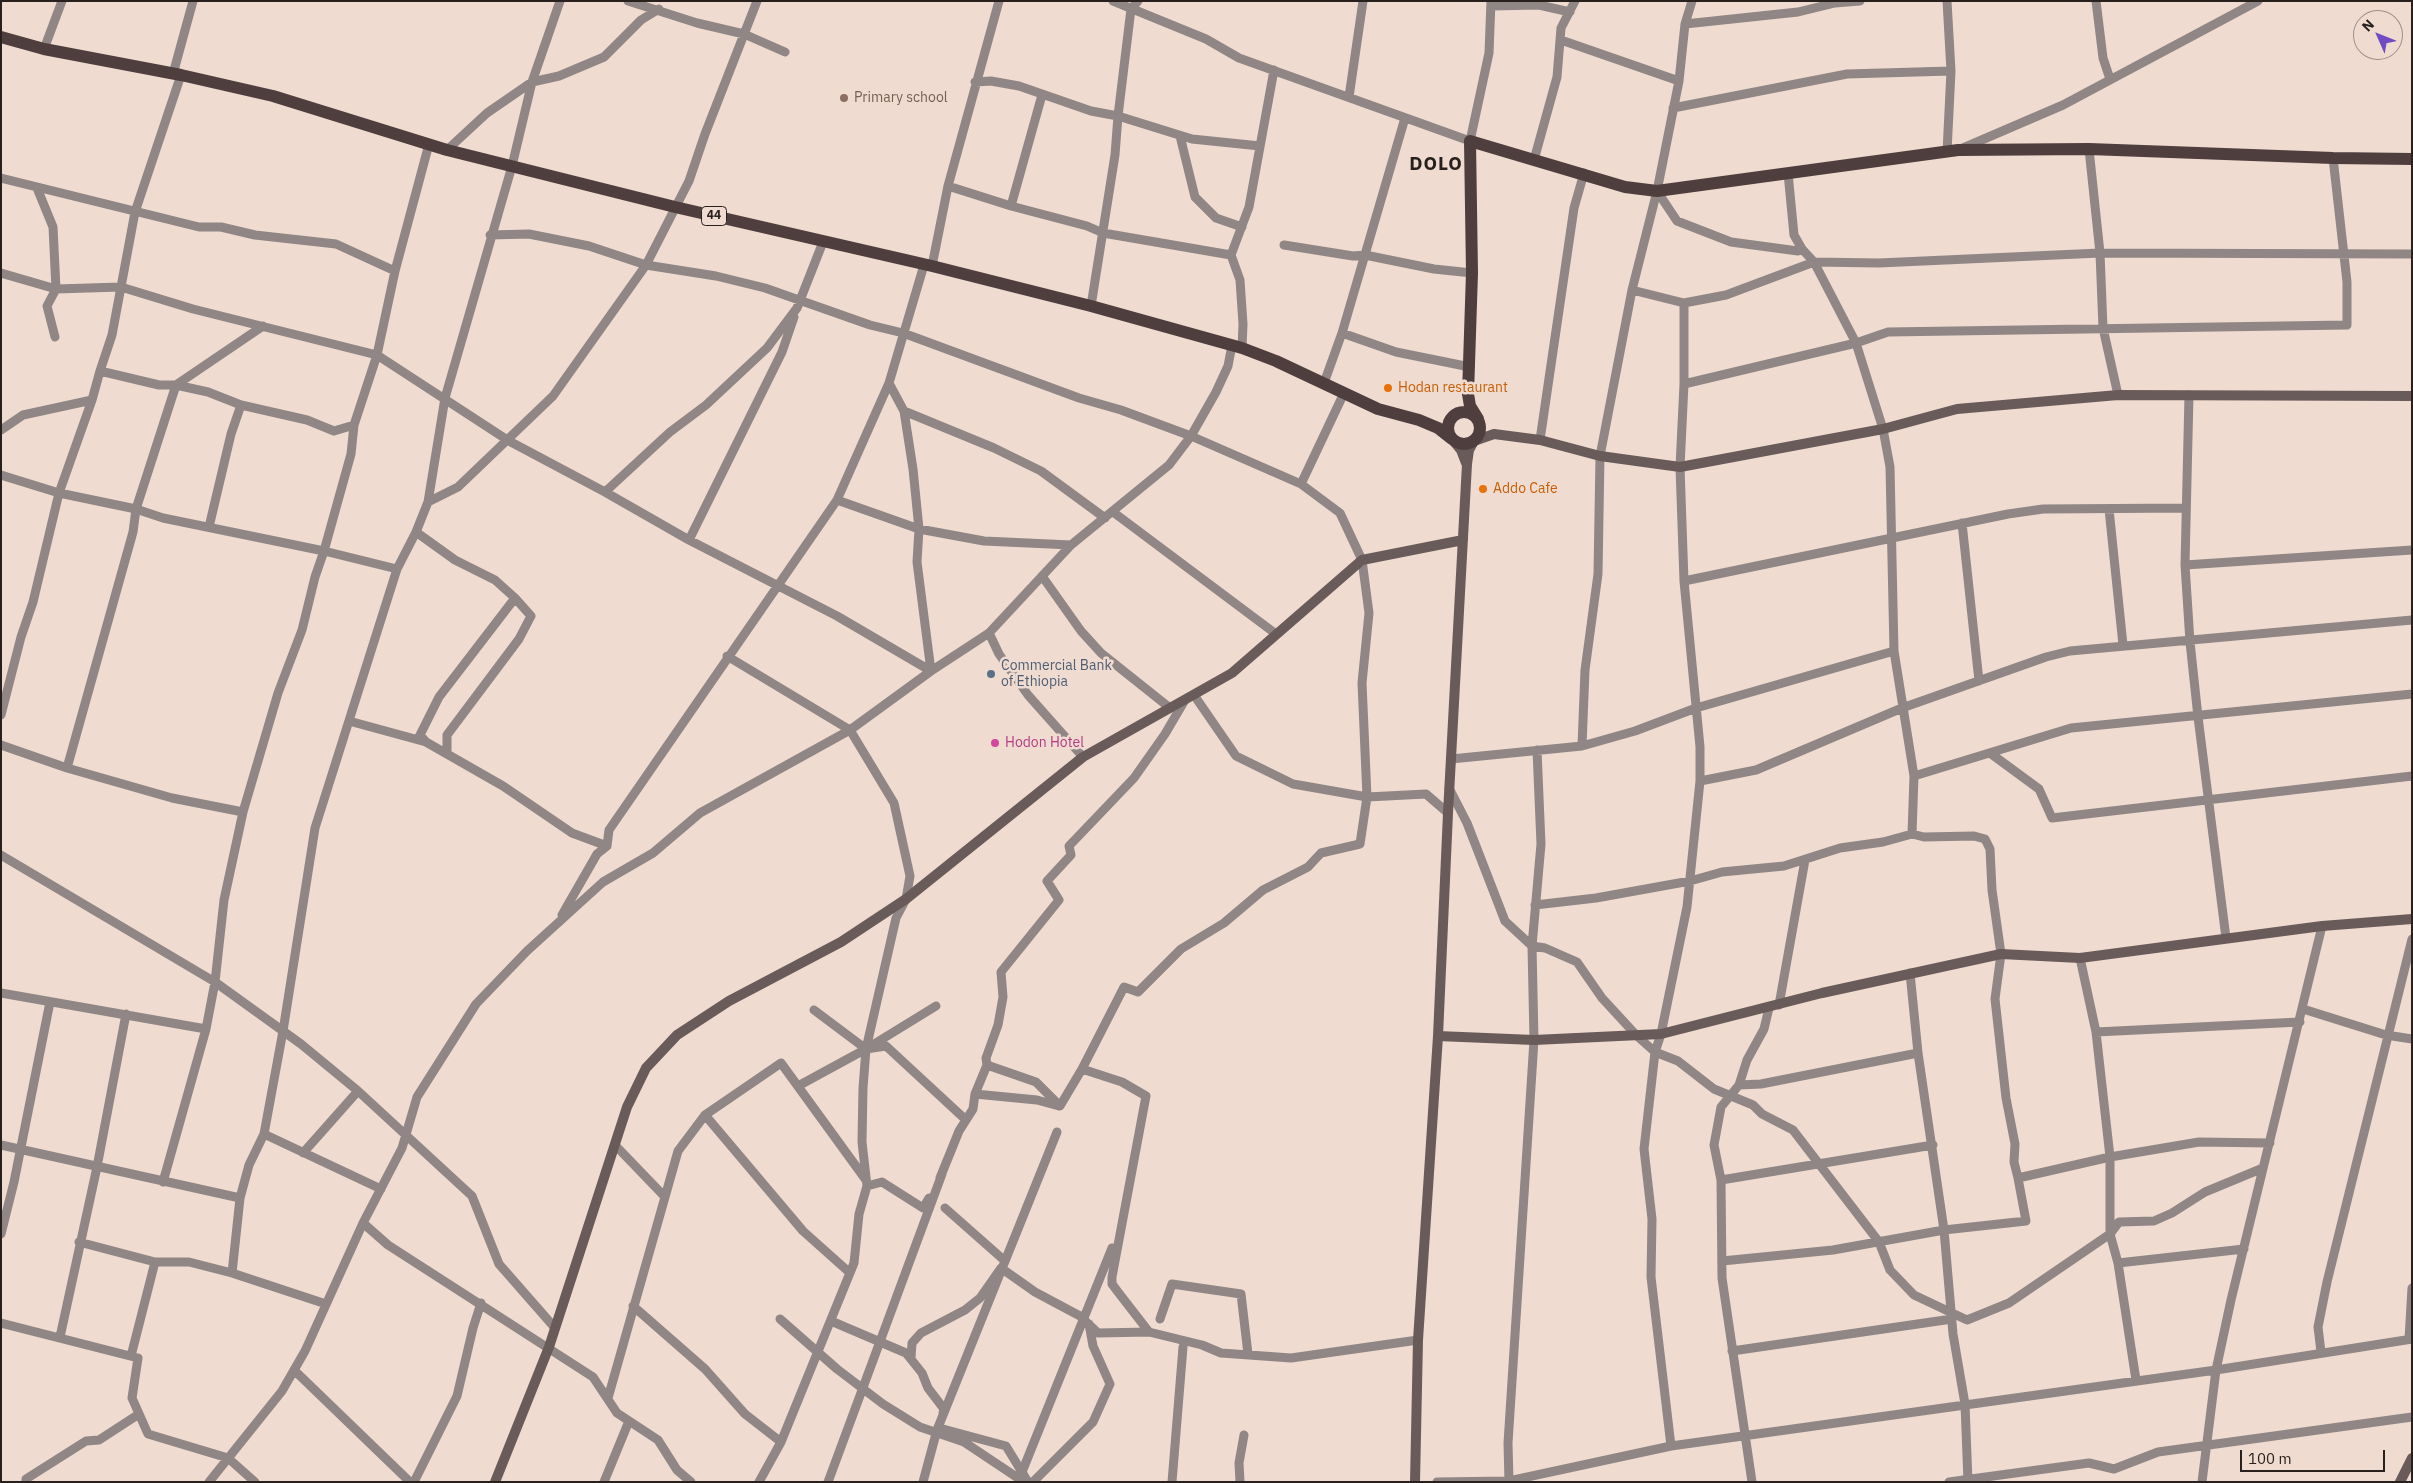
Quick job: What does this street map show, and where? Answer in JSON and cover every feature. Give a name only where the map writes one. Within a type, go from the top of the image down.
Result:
[{"type":"main road","name":"44","points":[[1,37],[44,49],[177,74],[273,96],[448,150],[675,207],[928,265],[1091,306],[1237,346],[1324,383],[1378,409],[1419,420]]},
{"type":"main road","points":[[1419,420],[1438,428],[1460,444],[1474,441],[1479,433],[1478,419],[1470,406],[1468,394],[1472,273],[1470,141],[1584,173],[1626,187],[1657,191],[1953,151],[2090,149],[2412,159]]},
{"type":"main road","points":[[1452,439],[1449,435],[1448,424],[1464,404],[1468,394]]},
{"type":"main road","points":[[1419,420],[1437,420],[1455,414],[1470,413],[1478,419]]},
{"type":"street","points":[[44,49],[62,1]]},
{"type":"street","points":[[1,715],[21,637],[33,602],[59,493],[92,400],[112,335],[136,212],[177,74],[193,1]]},
{"type":"street","points":[[232,1273],[240,1198],[249,1165],[264,1134],[283,1031],[314,828],[397,569],[416,532],[428,502],[445,398],[490,235],[512,166],[532,82],[560,1]]},
{"type":"street","points":[[628,1],[659,9],[697,23],[744,34],[785,52]]},
{"type":"street","points":[[428,502],[458,487],[553,396],[646,265],[689,182],[705,134],[757,1]]},
{"type":"street","points":[[559,922],[597,854],[607,846],[609,830],[776,586],[820,528],[837,500],[889,384],[903,333],[928,265],[975,82],[999,1]]},
{"type":"street","points":[[1113,1],[1206,39],[1239,58],[1470,141],[1489,53],[1491,4],[1540,5],[1570,12]]},
{"type":"street","points":[[1091,306],[1103,233],[1131,9],[1138,1]]},
{"type":"street","points":[[1349,97],[1363,1]]},
{"type":"street","points":[[1534,160],[1557,77],[1561,28],[1576,1]]},
{"type":"street","points":[[1582,746],[1585,670],[1598,574],[1600,456],[1632,290],[1657,191],[1674,108],[1685,24],[1692,1]]},
{"type":"street","points":[[1685,24],[1798,12],[1835,3],[1860,1]]},
{"type":"street","points":[[1947,1],[1953,151],[2064,105],[2258,1]]},
{"type":"street","points":[[2096,1],[2103,58],[2110,79]]},
{"type":"street","points":[[448,150],[487,113],[532,82],[560,76],[604,57],[641,20],[659,9]]},
{"type":"street","points":[[1561,40],[1679,81]]},
{"type":"street","points":[[209,1482],[282,1390],[294,1370],[363,1223],[402,1148],[417,1096],[476,1004],[527,950],[603,882],[653,853],[700,813],[850,730],[989,633],[1071,545],[1169,466],[1191,436],[1228,366],[1244,324],[1240,280],[1231,255],[1249,207],[1274,70]]},
{"type":"street","points":[[1674,108],[1847,74],[1951,71]]},
{"type":"street","points":[[975,82],[991,81],[1019,86],[1090,111],[1118,116],[1180,136],[1260,146]]},
{"type":"street","points":[[1011,206],[1042,95]]},
{"type":"street","points":[[1324,383],[1342,333],[1405,118]]},
{"type":"street","points":[[1180,136],[1195,197],[1216,218],[1242,227]]},
{"type":"street","points":[[163,1182],[206,1029],[215,982],[224,900],[243,812],[278,693],[302,630],[315,577],[324,551],[351,454],[354,425],[377,355],[395,271],[429,144]]},
{"type":"street","points":[[2090,149],[2100,253],[2103,328],[2118,395]]},
{"type":"street","points":[[1684,384],[1856,343],[1888,332],[2347,325],[2347,282],[2342,254],[2333,158]]},
{"type":"street","points":[[1540,440],[1574,208],[1584,173]]},
{"type":"street","points":[[1788,173],[1794,235],[1802,249],[1814,262],[1856,343],[1884,428],[1890,467],[1894,651],[1914,776],[1912,834]]},
{"type":"street","points":[[1,178],[199,227],[221,227],[255,235],[336,244],[395,271]]},
{"type":"street","points":[[948,186],[1011,206],[1087,226],[1103,233],[1231,255]]},
{"type":"street","points":[[36,188],[53,227],[56,289],[47,306],[55,337]]},
{"type":"street","points":[[1657,191],[1677,221],[1731,242],[1798,251],[1802,249]]},
{"type":"street","points":[[490,235],[537,236],[589,246],[646,265],[716,276],[765,288],[799,304],[903,333],[1079,398],[1120,410],[1191,436],[1301,484],[1340,513],[1362,560],[1369,613],[1362,683],[1366,797],[1360,844],[1322,853],[1308,868],[1264,890],[1224,922],[1181,949],[1138,992],[1124,986],[1082,1069],[1060,1106]]},
{"type":"street","points":[[689,540],[782,352],[823,242]]},
{"type":"street","points":[[1284,245],[1353,256],[1365,255],[1419,266],[1472,273]]},
{"type":"street","points":[[1632,290],[1684,303],[1726,295],[1814,262],[1879,263],[2100,253],[2412,254]]},
{"type":"street","points":[[1,273],[56,289],[121,288],[193,309],[377,355],[445,398],[471,418],[508,440],[689,540],[846,621],[931,672]]},
{"type":"street","points":[[1671,1446],[1651,1278],[1652,1219],[1644,1149],[1655,1052],[1662,1034],[1687,907],[1700,781],[1700,747],[1684,581],[1680,467],[1684,384],[1684,303]]},
{"type":"street","points":[[605,492],[670,432],[706,405],[767,348],[799,304]]},
{"type":"street","points":[[67,768],[132,532],[136,509],[176,384],[264,326]]},
{"type":"street","points":[[1342,333],[1396,352],[1470,367]]},
{"type":"street","points":[[100,371],[159,385],[176,384],[208,392],[241,405],[307,420],[334,431],[354,425]]},
{"type":"street","points":[[889,384],[904,411],[919,529],[917,562],[931,672]]},
{"type":"street","points":[[1301,484],[1344,393]]},
{"type":"street","points":[[1478,419],[1486,431],[1494,434],[1540,440],[1600,456],[1680,467],[1884,428],[1957,409],[2118,395],[2412,396]]},
{"type":"street","points":[[2189,395],[2185,565],[2190,642],[2226,938]]},
{"type":"street","points":[[1,430],[23,415],[92,400]]},
{"type":"street","points":[[209,527],[231,434],[241,405]]},
{"type":"street","points":[[904,411],[994,448],[1042,471],[1105,518]]},
{"type":"street","points":[[1415,1482],[1418,1340],[1438,1036],[1450,759],[1467,464],[1469,450],[1474,441],[1494,434]]},
{"type":"street","points":[[1452,439],[1461,450],[1467,464]]},
{"type":"street","points":[[1,475],[59,493],[136,509],[164,518],[324,551],[397,569]]},
{"type":"street","points":[[837,500],[919,529],[984,541],[1071,545]]},
{"type":"street","points":[[1684,581],[1893,536],[2043,509],[2186,508]]},
{"type":"street","points":[[2108,509],[2123,645]]},
{"type":"street","points":[[1113,512],[1276,634]]},
{"type":"street","points":[[1962,523],[1979,681]]},
{"type":"street","points":[[416,532],[455,560],[495,580],[531,616],[519,639],[447,735],[447,754]]},
{"type":"street","points":[[495,1482],[549,1347],[627,1107],[646,1068],[677,1035],[729,1000],[841,942],[906,899],[1083,757],[1232,673],[1362,560],[1463,540]]},
{"type":"street","points":[[2185,565],[2412,550]]},
{"type":"street","points":[[1042,576],[1081,631],[1101,653],[1170,708]]},
{"type":"street","points":[[426,742],[420,735],[439,697],[515,598]]},
{"type":"street","points":[[1700,781],[1756,770],[1902,708],[2070,651],[2123,645],[2190,642],[2412,620]]},
{"type":"street","points":[[989,633],[999,654],[1028,695],[1083,757]]},
{"type":"street","points":[[1450,759],[1582,746],[1635,731],[1696,708],[1894,651]]},
{"type":"street","points":[[728,656],[850,730],[894,803],[910,876],[906,899],[896,918],[866,1049],[862,1142],[867,1184],[859,1214],[854,1263],[781,1442],[759,1482]]},
{"type":"street","points":[[1914,776],[2071,728],[2198,717],[2412,694]]},
{"type":"street","points":[[1189,697],[1236,756],[1293,784],[1366,797],[1426,794],[1448,813]]},
{"type":"street","points":[[828,1482],[942,1174],[966,1120],[973,1109],[975,1094],[987,1065],[986,1058],[998,1026],[1003,997],[1001,972],[1058,900],[1046,881],[1071,855],[1069,846],[1134,778],[1189,697]]},
{"type":"street","points":[[349,721],[426,742],[503,786],[572,833],[607,846]]},
{"type":"street","points":[[1,745],[67,768],[172,798],[243,812]]},
{"type":"street","points":[[1509,1481],[1508,1443],[1534,1040],[1532,946],[1541,844],[1537,750]]},
{"type":"street","points":[[1990,753],[2039,789],[2052,818],[2412,776]]},
{"type":"street","points":[[1449,787],[1467,823],[1505,921],[1532,946],[1545,948],[1577,962],[1602,998],[1637,1036],[1655,1052],[1678,1060],[1714,1089],[1753,1105],[1762,1114],[1793,1130],[1880,1242],[1890,1270],[1914,1295],[1952,1316],[1966,1320],[2009,1303],[2110,1234],[2119,1222],[2154,1221],[2205,1192],[2264,1168]]},
{"type":"street","points":[[1535,906],[1690,882],[1722,872],[1784,866],[1840,848],[1883,842],[1912,834],[1924,838],[1974,836],[1985,839],[1990,849],[1992,890],[2001,954],[1995,999],[2006,1098],[2015,1144],[2014,1162],[2026,1221],[1944,1230],[1833,1250],[1722,1261]]},
{"type":"street","points":[[1,867],[3,856],[215,982],[283,1031],[358,1091],[472,1196],[498,1264],[555,1328]]},
{"type":"street","points":[[1752,1482],[1722,1278],[1721,1180],[1714,1145],[1721,1107],[1739,1085],[1747,1060],[1774,1007],[1805,860]]},
{"type":"street","points":[[1438,1036],[1534,1040],[1662,1034],[1910,972],[2001,954],[2080,958],[2322,926],[2412,919]]},
{"type":"street","points":[[2202,1482],[2216,1370],[2322,926]]},
{"type":"street","points":[[2321,1352],[2318,1327],[2327,1282],[2386,1035],[2412,939]]},
{"type":"street","points":[[2080,958],[2096,1032],[2110,1157],[2110,1234],[2118,1263],[2136,1380]]},
{"type":"street","points":[[1910,972],[1918,1053],[1933,1145],[1944,1230],[1952,1316],[1965,1404],[1968,1480]]},
{"type":"street","points":[[1,992],[206,1029]]},
{"type":"street","points":[[2,1231],[21,1149],[50,1002]]},
{"type":"street","points":[[798,1086],[866,1049],[936,1006]]},
{"type":"street","points":[[2303,1009],[2386,1035],[2412,1040]]},
{"type":"street","points":[[814,1010],[866,1049],[886,1046],[966,1120]]},
{"type":"street","points":[[60,1337],[79,1242],[97,1167],[126,1014]]},
{"type":"street","points":[[2096,1032],[2300,1022]]},
{"type":"street","points":[[1739,1085],[1761,1084],[1918,1053]]},
{"type":"street","points":[[608,1398],[678,1151],[705,1115],[782,1063],[867,1184]]},
{"type":"street","points":[[987,1065],[1036,1082],[1060,1106]]},
{"type":"street","points":[[1082,1069],[1122,1082],[1146,1096],[1112,1284],[1149,1332]]},
{"type":"street","points":[[303,1153],[358,1091]]},
{"type":"street","points":[[975,1094],[1037,1100],[1060,1106]]},
{"type":"street","points":[[705,1115],[803,1231],[850,1272]]},
{"type":"street","points":[[938,1428],[1057,1132]]},
{"type":"street","points":[[264,1134],[381,1189]]},
{"type":"street","points":[[2018,1178],[2110,1157],[2200,1142],[2270,1143]]},
{"type":"street","points":[[1,1145],[240,1198]]},
{"type":"street","points":[[615,1145],[665,1197]]},
{"type":"street","points":[[1721,1180],[1933,1145]]},
{"type":"street","points":[[867,1184],[882,1182],[923,1208],[942,1174]]},
{"type":"street","points":[[945,1208],[1005,1261]]},
{"type":"street","points":[[363,1223],[388,1245],[482,1303],[593,1377],[617,1413],[658,1440],[677,1470],[691,1482]]},
{"type":"street","points":[[1018,1482],[1121,1227]]},
{"type":"street","points":[[79,1242],[155,1262],[190,1262],[232,1273],[326,1304]]},
{"type":"street","points":[[2118,1263],[2244,1249]]},
{"type":"street","points":[[131,1356],[155,1262]]},
{"type":"street","points":[[831,1321],[906,1353],[911,1358],[912,1343],[921,1333],[965,1310],[980,1298],[1001,1268],[1035,1292],[1080,1316],[1098,1333],[1149,1332],[1202,1345],[1221,1353],[1291,1358],[1418,1340]]},
{"type":"street","points":[[1160,1319],[1172,1284],[1241,1294],[1248,1354]]},
{"type":"street","points":[[1437,1482],[1509,1481],[1671,1446],[2216,1370],[2411,1339],[2412,1288]]},
{"type":"street","points":[[294,1370],[412,1482],[457,1396],[473,1328],[482,1303]]},
{"type":"street","points":[[633,1306],[705,1369],[745,1414],[781,1442]]},
{"type":"street","points":[[1732,1351],[1952,1316]]},
{"type":"street","points":[[780,1319],[837,1369],[884,1404],[920,1427],[964,1442],[1026,1482]]},
{"type":"street","points":[[1,1323],[138,1358],[132,1398],[148,1434],[228,1458],[254,1482]]},
{"type":"street","points":[[1033,1482],[1093,1422],[1110,1384],[1093,1346],[1089,1324]]},
{"type":"street","points":[[1172,1482],[1183,1347]]},
{"type":"street","points":[[906,1353],[922,1373],[928,1388],[944,1409],[922,1482]]},
{"type":"street","points":[[26,1482],[26,1479],[86,1441],[99,1440],[139,1414]]},
{"type":"street","points":[[1949,1482],[2089,1463],[2114,1469],[2158,1452],[2207,1447],[2412,1417]]},
{"type":"street","points":[[604,1482],[629,1420]]},
{"type":"street","points":[[938,1428],[1006,1446],[1026,1482]]},
{"type":"street","points":[[1240,1482],[1239,1463],[1244,1435]]},
{"type":"street","points":[[2400,1482],[2412,1458]]},
{"type":"place","name":"Primary school","points":[[844,98]]},
{"type":"place","name":"Hodan restaurant","points":[[1388,388]]},
{"type":"place","name":"Addo Cafe","points":[[1483,489]]},
{"type":"place","name":"Commercial Bank of Ethiopia","points":[[991,674]]},
{"type":"place","name":"Hodon Hotel","points":[[995,743]]},
{"type":"district","name":"DOLO","points":[[1436,165]]}]
